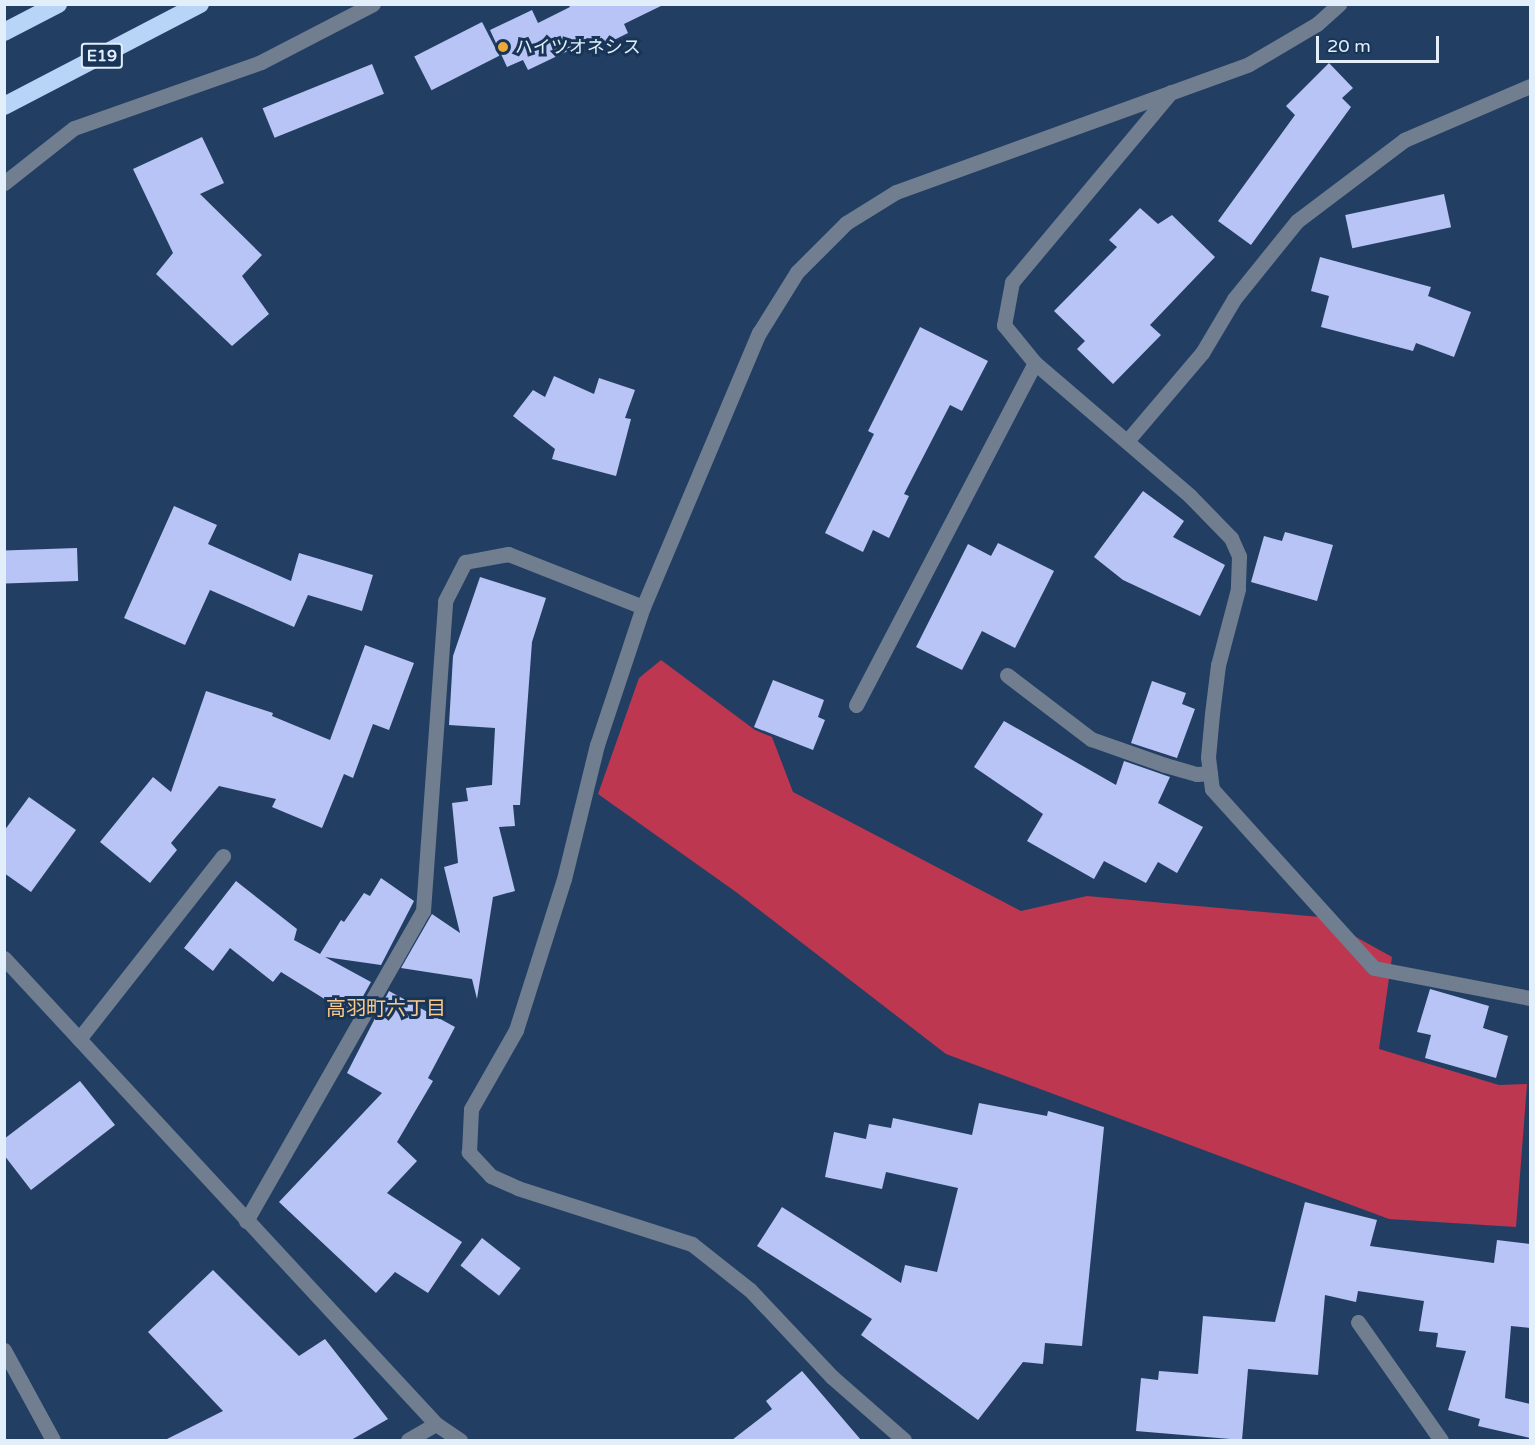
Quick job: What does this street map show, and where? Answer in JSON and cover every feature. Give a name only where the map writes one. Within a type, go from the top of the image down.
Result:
[{"type":"highway","points":[[4,32],[58,4]]},
{"type":"highway","name":"E19","points":[[4,106],[200,4]]},
{"type":"street","points":[[4,183],[74,128],[261,62],[373,4]]},
{"type":"street","points":[[904,1440],[832,1377],[750,1290],[692,1244],[518,1188],[491,1176],[469,1152],[471,1109],[516,1030],[564,879],[597,745],[643,607],[759,333],[796,272],[846,223],[896,192],[1249,64],[1317,24],[1339,4]]},
{"type":"street","points":[[1127,441],[1202,353],[1234,299],[1297,221],[1404,140],[1530,86]]},
{"type":"street","points":[[1171,92],[1012,282],[1004,325],[1035,363],[1127,441],[1232,538],[1239,556],[1238,589],[1214,694],[1210,773],[1212,789],[1374,968],[1530,998]]},
{"type":"street","points":[[856,705],[1035,363]]},
{"type":"street","points":[[246,1221],[423,911],[445,601],[465,561],[508,554],[643,607]]},
{"type":"street","points":[[1007,675],[1091,739],[1176,768],[1210,773]]},
{"type":"street","points":[[79,1039],[223,856]]},
{"type":"street","points":[[4,958],[436,1424],[460,1440]]},
{"type":"street","points":[[1358,1322],[1441,1440]]},
{"type":"street","points":[[4,1350],[53,1440]]},
{"type":"street","points":[[408,1440],[436,1424]]},
{"type":"shaded area","points":[[661,660],[755,730],[772,737],[793,792],[1021,911],[1087,896],[1320,917],[1392,957],[1379,1049],[1499,1085],[1527,1084],[1516,1227],[1389,1219],[946,1054],[736,892],[598,794],[639,678]]},
{"type":"building","name":"ハイツオネシス","points":[[568,4],[665,4],[624,24],[628,33],[604,45],[597,37],[528,70],[523,60],[507,67],[490,30],[532,10],[538,23],[570,7]]},
{"type":"building","points":[[482,22],[499,56],[432,90],[414,57]]},
{"type":"building","points":[[1329,63],[1353,88],[1342,98],[1351,107],[1251,245],[1218,221],[1295,115],[1286,106]]},
{"type":"building","points":[[372,64],[384,94],[275,138],[263,108]]},
{"type":"building","points":[[202,137],[224,183],[200,194],[262,255],[242,276],[269,314],[232,346],[156,274],[173,253],[133,169]]},
{"type":"building","points":[[1444,194],[1451,227],[1352,248],[1345,215]]},
{"type":"building","points":[[1140,208],[1158,224],[1172,215],[1215,257],[1150,325],[1161,335],[1113,384],[1077,349],[1085,341],[1054,311],[1117,247],[1109,240]]},
{"type":"building","points":[[1320,257],[1431,287],[1428,296],[1471,312],[1454,357],[1416,343],[1413,351],[1321,327],[1329,296],[1311,291]]},
{"type":"building","points":[[920,327],[988,361],[962,411],[950,405],[904,494],[909,496],[889,538],[873,530],[863,552],[825,533],[874,434],[868,431]]},
{"type":"building","points":[[554,376],[594,394],[599,378],[635,390],[625,418],[631,419],[616,476],[552,459],[555,449],[513,416],[533,390],[545,397]]},
{"type":"building","points":[[1143,491],[1184,521],[1173,537],[1225,565],[1200,616],[1123,580],[1094,557]]},
{"type":"building","points":[[174,506],[217,525],[208,544],[291,581],[299,553],[373,575],[362,611],[308,595],[294,627],[210,590],[185,645],[124,618]]},
{"type":"building","points":[[1285,532],[1333,545],[1317,601],[1251,582],[1264,536],[1282,541]]},
{"type":"building","points":[[998,543],[1054,571],[1015,648],[982,631],[962,670],[916,647],[968,544],[991,556]]},
{"type":"building","points":[[77,548],[78,581],[5,584],[4,551]]},
{"type":"building","points":[[480,577],[546,598],[532,642],[520,805],[513,805],[515,826],[499,827],[515,891],[493,897],[477,999],[472,979],[401,968],[432,914],[460,933],[444,867],[458,863],[452,803],[468,801],[466,788],[492,785],[495,728],[449,725],[453,656]]},
{"type":"building","points":[[365,645],[414,663],[389,730],[373,724],[353,778],[344,774],[322,828],[272,807],[276,799],[219,786],[171,843],[177,850],[150,883],[100,842],[153,777],[171,792],[206,691],[273,713],[272,716],[330,740]]},
{"type":"building","points":[[773,680],[824,700],[818,717],[825,720],[813,750],[754,727]]},
{"type":"building","points":[[1152,681],[1186,693],[1182,704],[1195,709],[1177,758],[1131,743]]},
{"type":"building","points":[[1004,721],[1116,785],[1124,761],[1170,777],[1158,803],[1203,827],[1177,873],[1158,862],[1146,883],[1104,861],[1094,879],[1027,841],[1043,814],[974,767]]},
{"type":"building","points":[[29,797],[76,830],[31,892],[4,873],[4,831]]},
{"type":"building","points":[[381,878],[414,901],[381,965],[325,957],[371,982],[352,1016],[281,972],[273,982],[230,948],[213,971],[184,948],[236,881],[297,929],[294,940],[320,954],[341,920],[344,922],[364,893],[370,896]]},
{"type":"building","points":[[1430,989],[1489,1006],[1483,1028],[1508,1036],[1496,1078],[1425,1058],[1431,1035],[1417,1032]]},
{"type":"building","points":[[389,991],[455,1027],[428,1078],[433,1081],[397,1142],[417,1161],[387,1193],[462,1242],[428,1293],[395,1272],[376,1293],[279,1202],[382,1093],[347,1073]]},
{"type":"building","points":[[80,1081],[115,1125],[31,1190],[4,1155],[4,1139]]},
{"type":"building","points":[[979,1103],[1047,1116],[1048,1111],[1104,1127],[1082,1346],[1045,1343],[1043,1364],[1023,1362],[978,1420],[861,1335],[872,1319],[757,1246],[782,1207],[901,1283],[905,1265],[937,1272],[958,1188],[886,1172],[882,1189],[825,1177],[834,1132],[866,1139],[869,1124],[891,1128],[893,1118],[972,1135]]},
{"type":"building","points":[[1305,1202],[1377,1220],[1370,1246],[1494,1263],[1497,1240],[1530,1244],[1530,1328],[1511,1326],[1505,1398],[1530,1404],[1530,1438],[1478,1426],[1480,1419],[1448,1410],[1466,1351],[1436,1347],[1438,1333],[1419,1331],[1424,1301],[1358,1291],[1356,1302],[1325,1295],[1318,1375],[1248,1369],[1242,1440],[1136,1431],[1141,1378],[1158,1380],[1159,1371],[1198,1374],[1203,1316],[1275,1322]]},
{"type":"building","points":[[482,1238],[521,1268],[499,1296],[460,1266]]},
{"type":"building","points":[[213,1270],[299,1356],[325,1339],[388,1419],[351,1440],[165,1440],[223,1411],[148,1332]]},
{"type":"building","points":[[802,1371],[861,1440],[732,1440],[772,1409],[766,1401]]},
{"type":"place","name":"ハイツオネシス","points":[[503,47]]},
{"type":"district","name":"高羽町六丁目","points":[[386,1009]]}]
